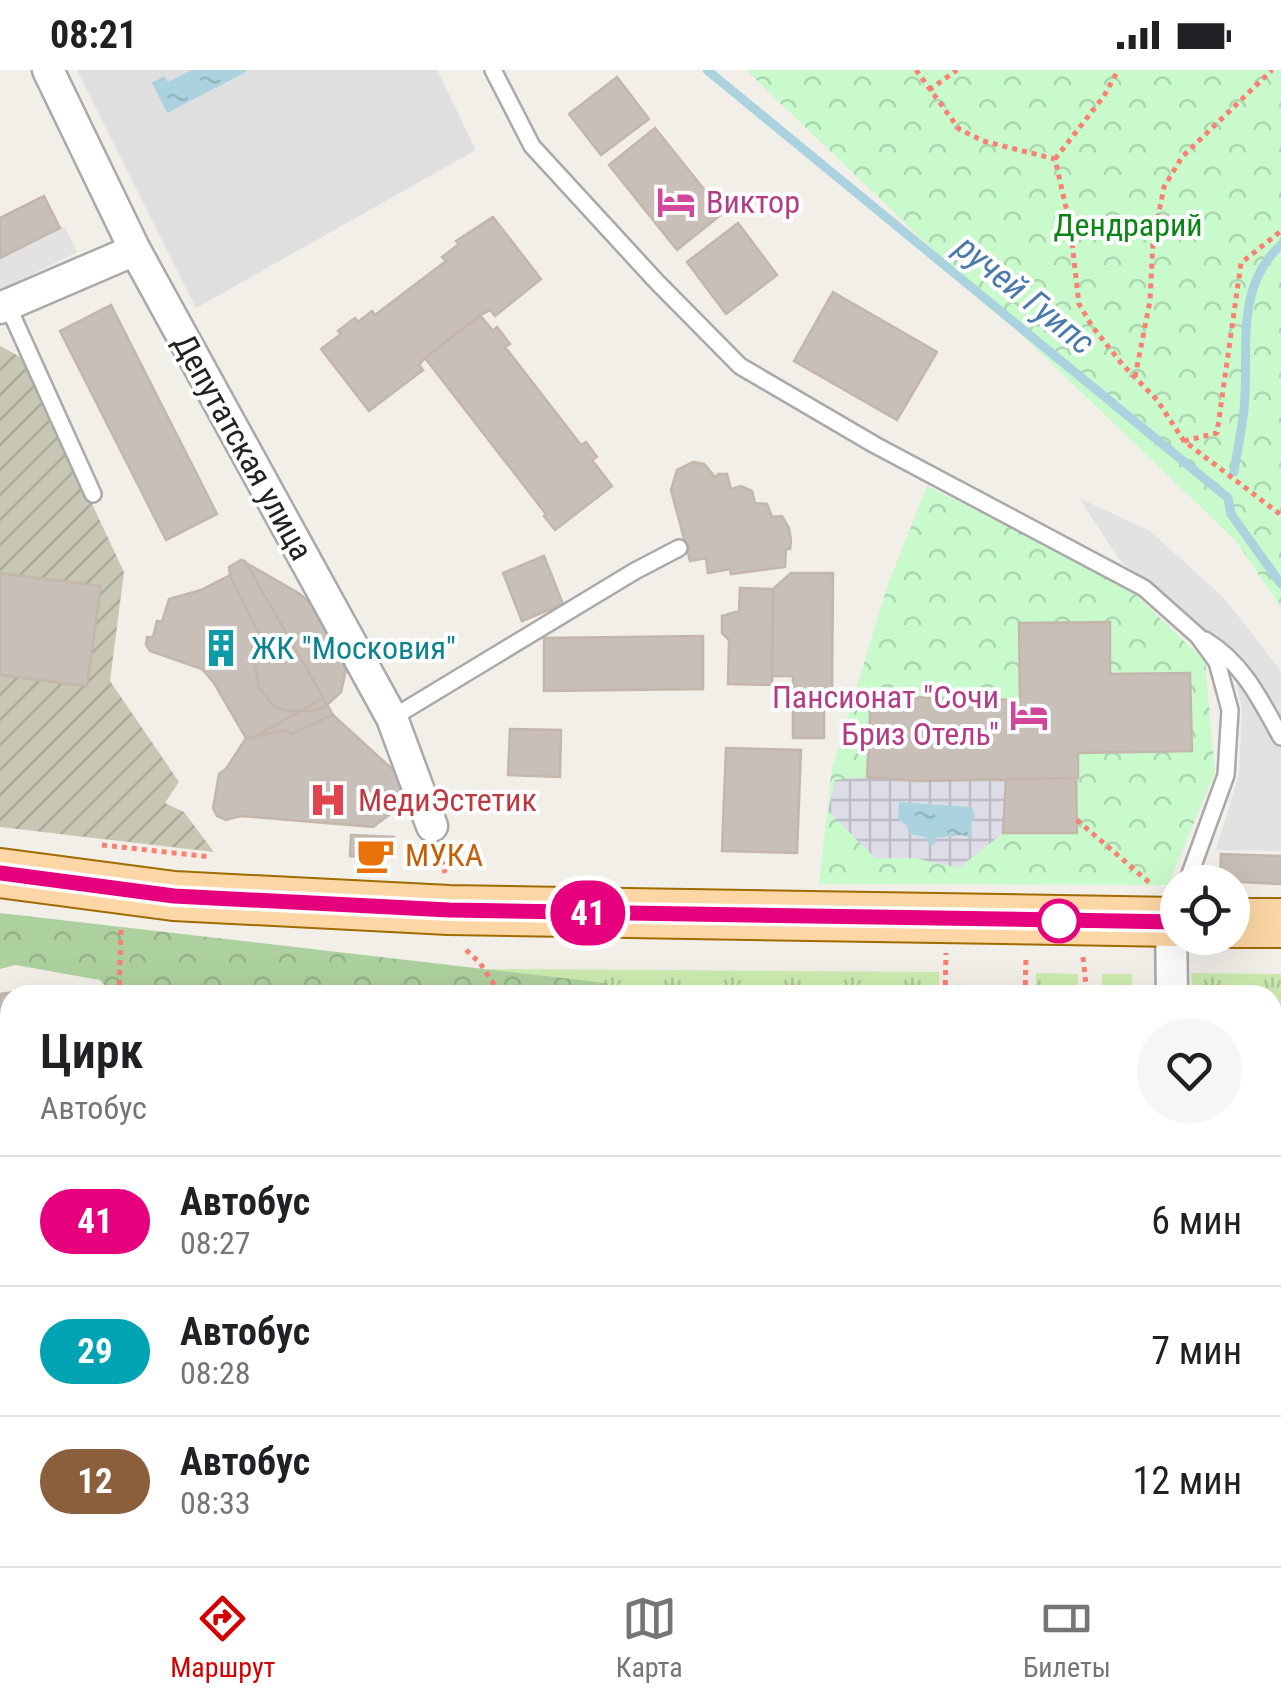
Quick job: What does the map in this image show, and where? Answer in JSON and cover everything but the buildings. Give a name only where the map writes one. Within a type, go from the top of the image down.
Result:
[{"type":"main road","points":[[0,873],[174,896],[449,910],[1160,904]]},
{"type":"main road","points":[[1250,923],[1281,923]]},
{"type":"street","name":"Депутатская улица","points":[[48,70],[136,250],[392,718],[432,826]]},
{"type":"street","points":[[4,306],[136,250]]},
{"type":"street","points":[[1172,985],[1173,955]]},
{"type":"lane","points":[[492,70],[532,146],[740,366],[875,445],[1144,588],[1198,636],[1218,662],[1230,710],[1226,775],[1190,865]]},
{"type":"lane","points":[[4,306],[93,494]]},
{"type":"lane","points":[[392,718],[679,548]]},
{"type":"lane","points":[[1198,636],[1222,650],[1248,676],[1281,737]]},
{"type":"path","points":[[916,70],[959,130],[983,141],[1055,160]]},
{"type":"path","points":[[929,90],[957,70]]},
{"type":"path","points":[[1055,160],[1104,96],[1118,70]]},
{"type":"path","points":[[1135,377],[1150,301],[1153,241],[1164,187],[1182,157],[1272,70]]},
{"type":"path","points":[[1055,160],[1070,225],[1080,304],[1092,326],[1157,400],[1184,441],[1281,515]]},
{"type":"path","points":[[1184,441],[1217,433],[1240,263],[1281,231]]},
{"type":"path","points":[[1077,820],[1160,892]]},
{"type":"path","points":[[92,844],[220,858]]},
{"type":"path","points":[[119,985],[122,915]]},
{"type":"path","points":[[945,985],[946,951]]},
{"type":"path","points":[[1026,952],[1026,985]]},
{"type":"path","points":[[1083,954],[1085,985]]},
{"type":"path","points":[[480,962],[494,985]]},
{"type":"shaded area","points":[[77,70],[437,70],[476,150],[196,308]]},
{"type":"shaded area","points":[[65,227],[77,252],[0,290],[0,259]]},
{"type":"shaded area","points":[[0,346],[24,359],[124,572],[110,681],[179,782],[165,803],[184,812],[214,852],[0,827]]},
{"type":"shaded area","points":[[1079,498],[1150,531],[1224,598],[1281,671],[1281,851],[1216,850],[1239,774],[1242,708],[1234,673],[1217,641],[1164,593],[1121,562]]},
{"type":"shaded area","points":[[1006,779],[1003,833],[959,868],[914,858],[875,858],[828,811],[835,780]],"holes":[[[898,819],[971,822],[963,835],[935,838]]]},
{"type":"green space","name":"Дендрарий","points":[[746,70],[1281,70],[1281,608],[1236,541]]},
{"type":"green space","name":"Пансионат \"Сочи Бриз Отель\"","points":[[927,486],[1122,582],[1205,661],[1215,772],[1176,865],[1160,865],[1160,885],[819,884],[832,768],[888,584]]},
{"type":"green space","points":[[0,913],[607,985],[104,985],[100,980],[15,965],[0,969]]},
{"type":"green space","points":[[490,969],[939,972],[939,985],[500,985]]},
{"type":"green space","points":[[1036,973],[1078,974],[1078,985],[1036,985]]},
{"type":"green space","points":[[1191,973],[1281,974],[1281,985],[1192,985]]},
{"type":"green space","points":[[1102,974],[1132,974],[1132,985],[1102,985]]},
{"type":"water","points":[[191,70],[246,72],[167,113],[152,83],[164,76],[168,82]]},
{"type":"water","points":[[899,802],[972,807],[972,838],[936,838],[934,845],[929,844],[925,837],[909,834],[907,826],[898,819]]},
{"type":"waterway","name":"ручей Гуипс","points":[[707,70],[1228,498],[1231,514],[1281,584]]},
{"type":"waterway","points":[[1234,472],[1244,409],[1250,301],[1266,262],[1281,245]]},
{"type":"bus line","name":"41","points":[[0,873],[174,896],[449,910],[1160,922]]},
{"type":"place","name":"Виктор","points":[[676,202]]},
{"type":"place","name":"ЖК \"Московия\"","points":[[221,648]]},
{"type":"place","name":"Пансионат \"Сочи Бриз Отель\"","points":[[1029,715]]},
{"type":"place","name":"МедиЭстетик","points":[[328,800]]},
{"type":"place","name":"МУКА","points":[[375,855]]}]
